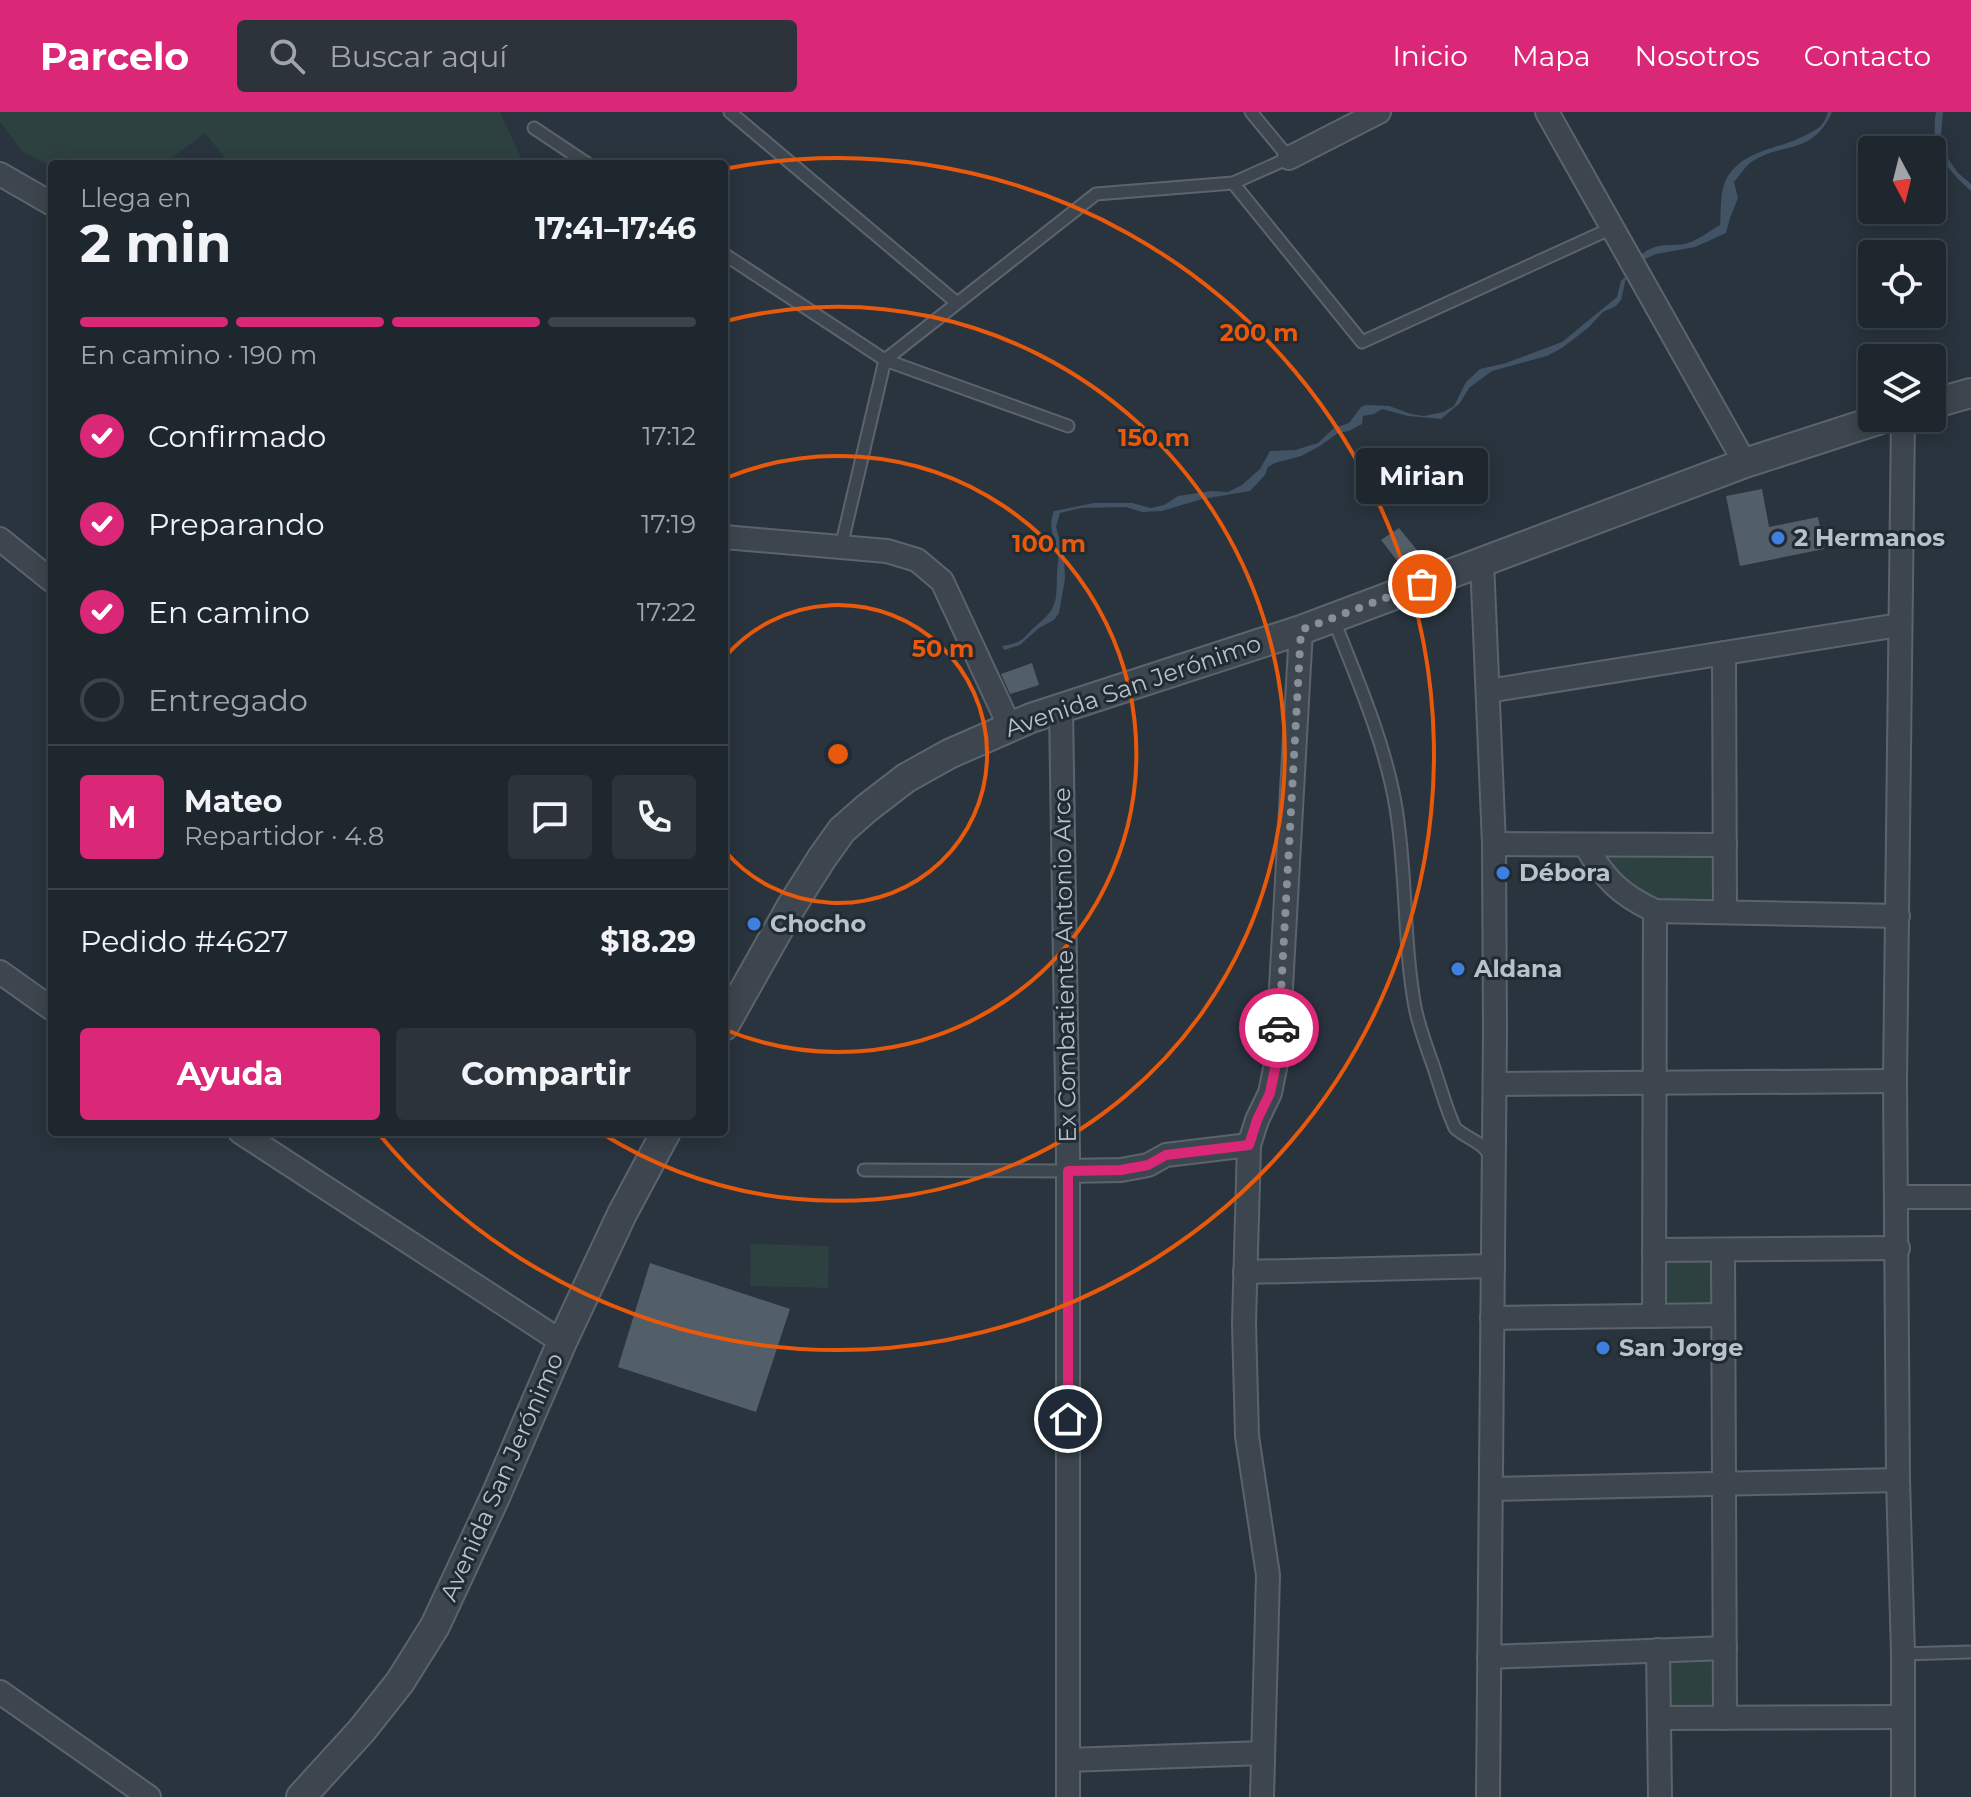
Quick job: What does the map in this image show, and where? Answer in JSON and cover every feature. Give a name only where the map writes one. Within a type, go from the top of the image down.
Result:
[{"type":"street","points":[[1289,158],[1379,112]]},
{"type":"street","points":[[1547,112],[1745,463]]},
{"type":"street","points":[[0,174],[48,202]]},
{"type":"street","points":[[1946,400],[1971,393]]},
{"type":"street","name":"Avenida San Jerónimo","points":[[728,1019],[791,907],[842,830],[906,778],[949,754],[1061,708],[1301,630],[1745,463],[1858,426]]},
{"type":"street","points":[[1903,432],[1895,1081],[1903,1797]]},
{"type":"street","points":[[728,537],[887,551],[917,560],[942,581],[1010,727]]},
{"type":"street","points":[[0,539],[48,578]]},
{"type":"street","points":[[1482,561],[1494,844],[1495,1084],[1488,1797]]},
{"type":"street","points":[[1488,691],[1899,625]]},
{"type":"street","points":[[1262,1797],[1268,1575],[1247,1436],[1244,1323],[1249,1145],[1270,1093],[1277,1059],[1301,630]]},
{"type":"street","points":[[1724,653],[1725,912]]},
{"type":"street","name":"Ex Combatiente Antonio Arce","points":[[1061,708],[1068,1171],[1068,1797]]},
{"type":"street","points":[[1494,844],[1725,845]]},
{"type":"street","points":[[1585,845],[1599,869],[1612,882],[1632,900],[1655,911],[1898,916]]},
{"type":"street","points":[[1654,1316],[1655,911]]},
{"type":"street","points":[[0,972],[48,1006]]},
{"type":"street","points":[[1495,1084],[1895,1081]]},
{"type":"street","points":[[246,1136],[562,1342]]},
{"type":"street","name":"Avenida San Jerónimo","points":[[301,1797],[362,1730],[400,1682],[435,1626],[562,1342],[622,1214],[664,1136]]},
{"type":"street","points":[[1068,1171],[1121,1170],[1148,1165],[1174,1153],[1249,1145]]},
{"type":"street","points":[[1897,1197],[1971,1197]]},
{"type":"street","points":[[1654,1250],[1898,1248]]},
{"type":"street","points":[[1723,1251],[1725,1718]]},
{"type":"street","points":[[1245,1272],[1493,1266]]},
{"type":"street","points":[[1492,1318],[1723,1315]]},
{"type":"street","points":[[1491,1489],[1898,1480]]},
{"type":"street","points":[[1489,1657],[1725,1648]]},
{"type":"street","points":[[1658,1650],[1660,1797]]},
{"type":"street","points":[[0,1692],[149,1797]]},
{"type":"street","points":[[1659,1718],[1903,1717]]},
{"type":"street","points":[[1068,1760],[1263,1753]]},
{"type":"lane","points":[[730,112],[957,303]]},
{"type":"lane","points":[[841,547],[885,360],[1096,194],[1233,183],[1289,158],[1251,112]]},
{"type":"lane","points":[[534,128],[582,160]]},
{"type":"lane","points":[[1233,183],[1362,342],[1612,228]]},
{"type":"lane","points":[[728,257],[885,360],[1068,426]]},
{"type":"lane","points":[[1333,617],[1368,707],[1396,805],[1411,977],[1419,1023],[1455,1128],[1480,1143],[1494,1164]]},
{"type":"lane","points":[[864,1170],[1068,1171]]},
{"type":"lane","points":[[1903,1654],[1969,1652]]},
{"type":"green space","points":[[0,112],[500,112],[522,160],[223,160],[224,157],[205,133],[168,160],[48,160],[48,165],[22,151],[0,122]]},
{"type":"green space","points":[[1604,855],[1714,856],[1716,901],[1656,900],[1629,886],[1605,859]]},
{"type":"green space","points":[[751,1244],[829,1246],[828,1288],[750,1286]]},
{"type":"green space","points":[[1664,1258],[1714,1259],[1716,1305],[1663,1308]]},
{"type":"green space","points":[[1671,1658],[1714,1658],[1715,1708],[1670,1711],[1668,1662]]},
{"type":"water","points":[[1828,112],[1832,112],[1824,126],[1806,142],[1762,156],[1744,170],[1734,182],[1738,198],[1726,233],[1695,247],[1656,254],[1643,260],[1640,256],[1653,248],[1691,242],[1720,225],[1722,192],[1732,171],[1750,157],[1816,129]]},
{"type":"water","points":[[1936,112],[1943,112],[1941,136],[1935,136]]},
{"type":"water","points":[[1946,155],[1957,172],[1971,184],[1971,191],[1946,165]]},
{"type":"water","points":[[1625,277],[1621,300],[1603,312],[1588,328],[1547,356],[1492,371],[1469,388],[1460,403],[1441,419],[1408,416],[1382,409],[1363,416],[1362,424],[1349,431],[1338,433],[1301,456],[1268,467],[1250,491],[1202,499],[1162,511],[1142,512],[1126,507],[1081,508],[1060,513],[1056,527],[1064,555],[1065,579],[1059,613],[1020,645],[1004,650],[1002,646],[1023,638],[1050,612],[1055,602],[1058,556],[1051,528],[1054,511],[1094,503],[1132,503],[1151,508],[1164,505],[1178,496],[1228,492],[1242,485],[1260,469],[1270,451],[1295,450],[1318,443],[1334,428],[1349,423],[1366,405],[1389,406],[1424,416],[1443,412],[1454,406],[1466,382],[1480,369],[1506,363],[1562,342],[1617,297]]},
{"type":"building","name":"2 Hermanos","points":[[1762,489],[1769,527],[1818,517],[1824,549],[1740,566],[1726,496]]},
{"type":"building","points":[[1399,528],[1421,555],[1402,567],[1381,540]]},
{"type":"building","points":[[1032,663],[1039,685],[1010,694],[1001,674]]},
{"type":"building","points":[[650,1263],[790,1309],[756,1412],[618,1367]]},
{"type":"way so far","points":[[1279,1028],[1301,630],[1422,584]]},
{"type":"place","name":"2 Hermanos","points":[[1778,538]]},
{"type":"place","name":"Mirian","points":[[1422,584]]},
{"type":"place","name":"Débora","points":[[1503,873]]},
{"type":"place","name":"Chocho","points":[[754,924]]},
{"type":"place","name":"Aldana","points":[[1458,969]]},
{"type":"place","name":"San Jorge","points":[[1603,1348]]},
{"type":"route","points":[[1068,1419],[1068,1171],[1121,1170],[1148,1165],[1166,1155],[1249,1145],[1270,1093],[1279,1028]]}]
